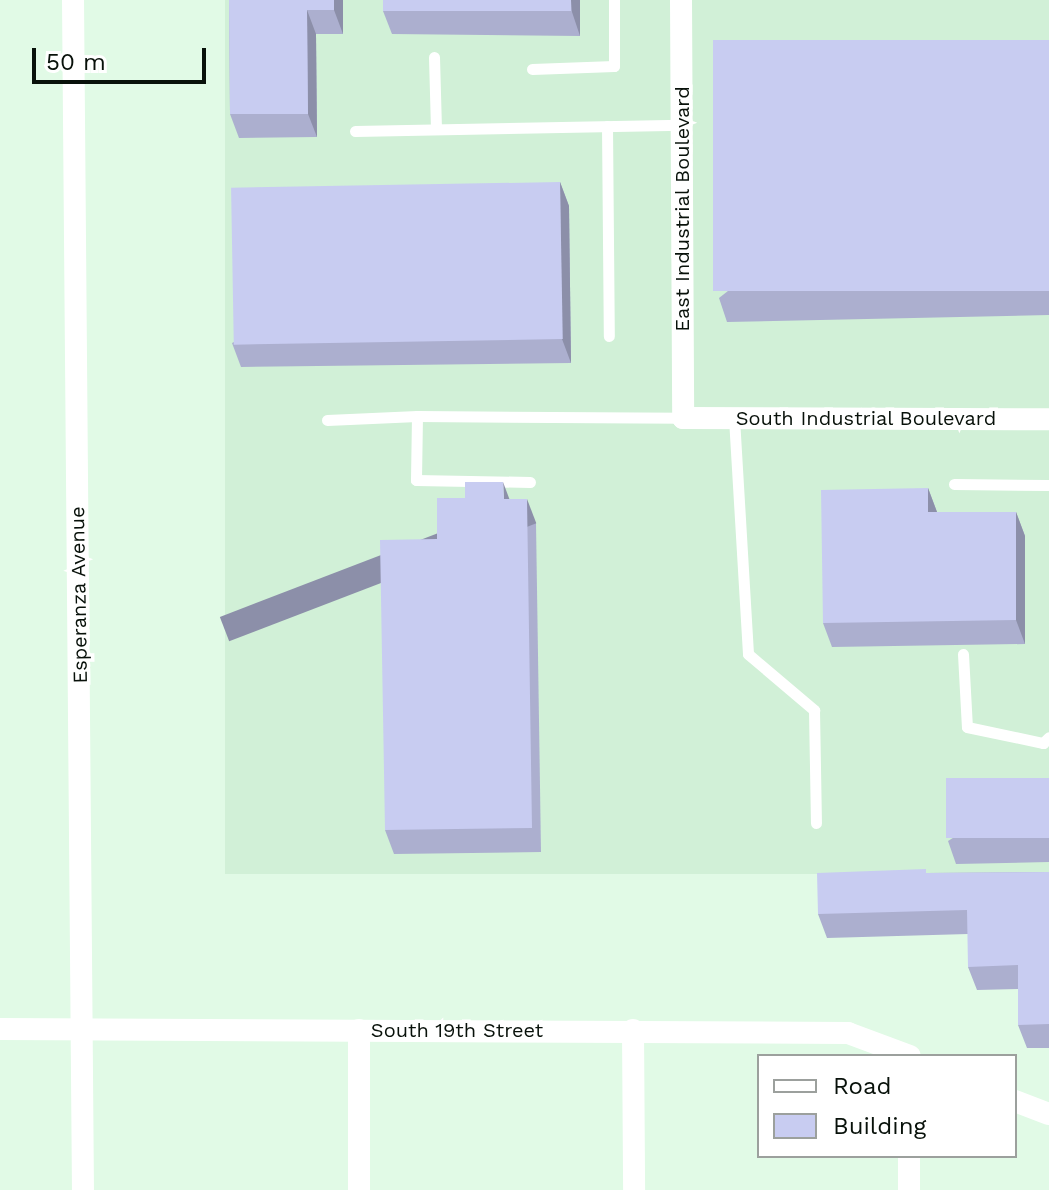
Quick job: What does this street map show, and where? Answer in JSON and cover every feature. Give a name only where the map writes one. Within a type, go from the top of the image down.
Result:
[{"type":"street","name":"Esperanza Avenue","points":[[73,0],[83,1190]]},
{"type":"street","name":"East Industrial Boulevard","points":[[681,0],[683,418]]},
{"type":"street","name":"South Industrial Boulevard","points":[[683,418],[1049,419]]},
{"type":"street","name":"South 19th Street","points":[[0,1029],[848,1033],[904,1054]]},
{"type":"street","points":[[359,1030],[359,1190]]},
{"type":"street","points":[[633,1030],[634,1190]]},
{"type":"street","points":[[1017,1102],[1049,1114]]},
{"type":"street","points":[[909,1158],[909,1190]]},
{"type":"lane","points":[[532,69],[614,66],[614,0]]},
{"type":"lane","points":[[434,57],[436,129]]},
{"type":"lane","points":[[355,131],[682,125]]},
{"type":"lane","points":[[607,126],[609,336]]},
{"type":"lane","points":[[327,420],[417,416],[683,418]]},
{"type":"lane","points":[[417,416],[416,480],[530,482]]},
{"type":"lane","points":[[734,418],[748,654],[814,710],[816,823]]},
{"type":"lane","points":[[954,484],[1049,485]]},
{"type":"lane","points":[[963,654],[967,727],[1043,743],[1049,737]]},
{"type":"shaded area","points":[[225,0],[1049,0],[1049,874],[225,874]]},
{"type":"building","points":[[229,0],[334,0],[334,10],[307,10],[308,114],[230,114]]},
{"type":"building","points":[[383,0],[571,0],[571,11],[383,11]]},
{"type":"building","points":[[713,40],[1049,40],[1049,291],[713,291]]},
{"type":"building","points":[[560,182],[563,339],[234,345],[231,188]]},
{"type":"building","points":[[465,482],[503,482],[504,499],[527,499],[532,828],[385,830],[380,540],[437,539],[437,498],[465,498]]},
{"type":"building","points":[[928,488],[928,512],[1016,512],[1016,620],[823,623],[821,490]]},
{"type":"building","points":[[946,778],[1049,778],[1049,838],[946,838]]},
{"type":"building","points":[[926,869],[926,873],[1049,872],[1049,1024],[1018,1025],[1018,965],[968,967],[967,910],[818,914],[817,873]]}]
